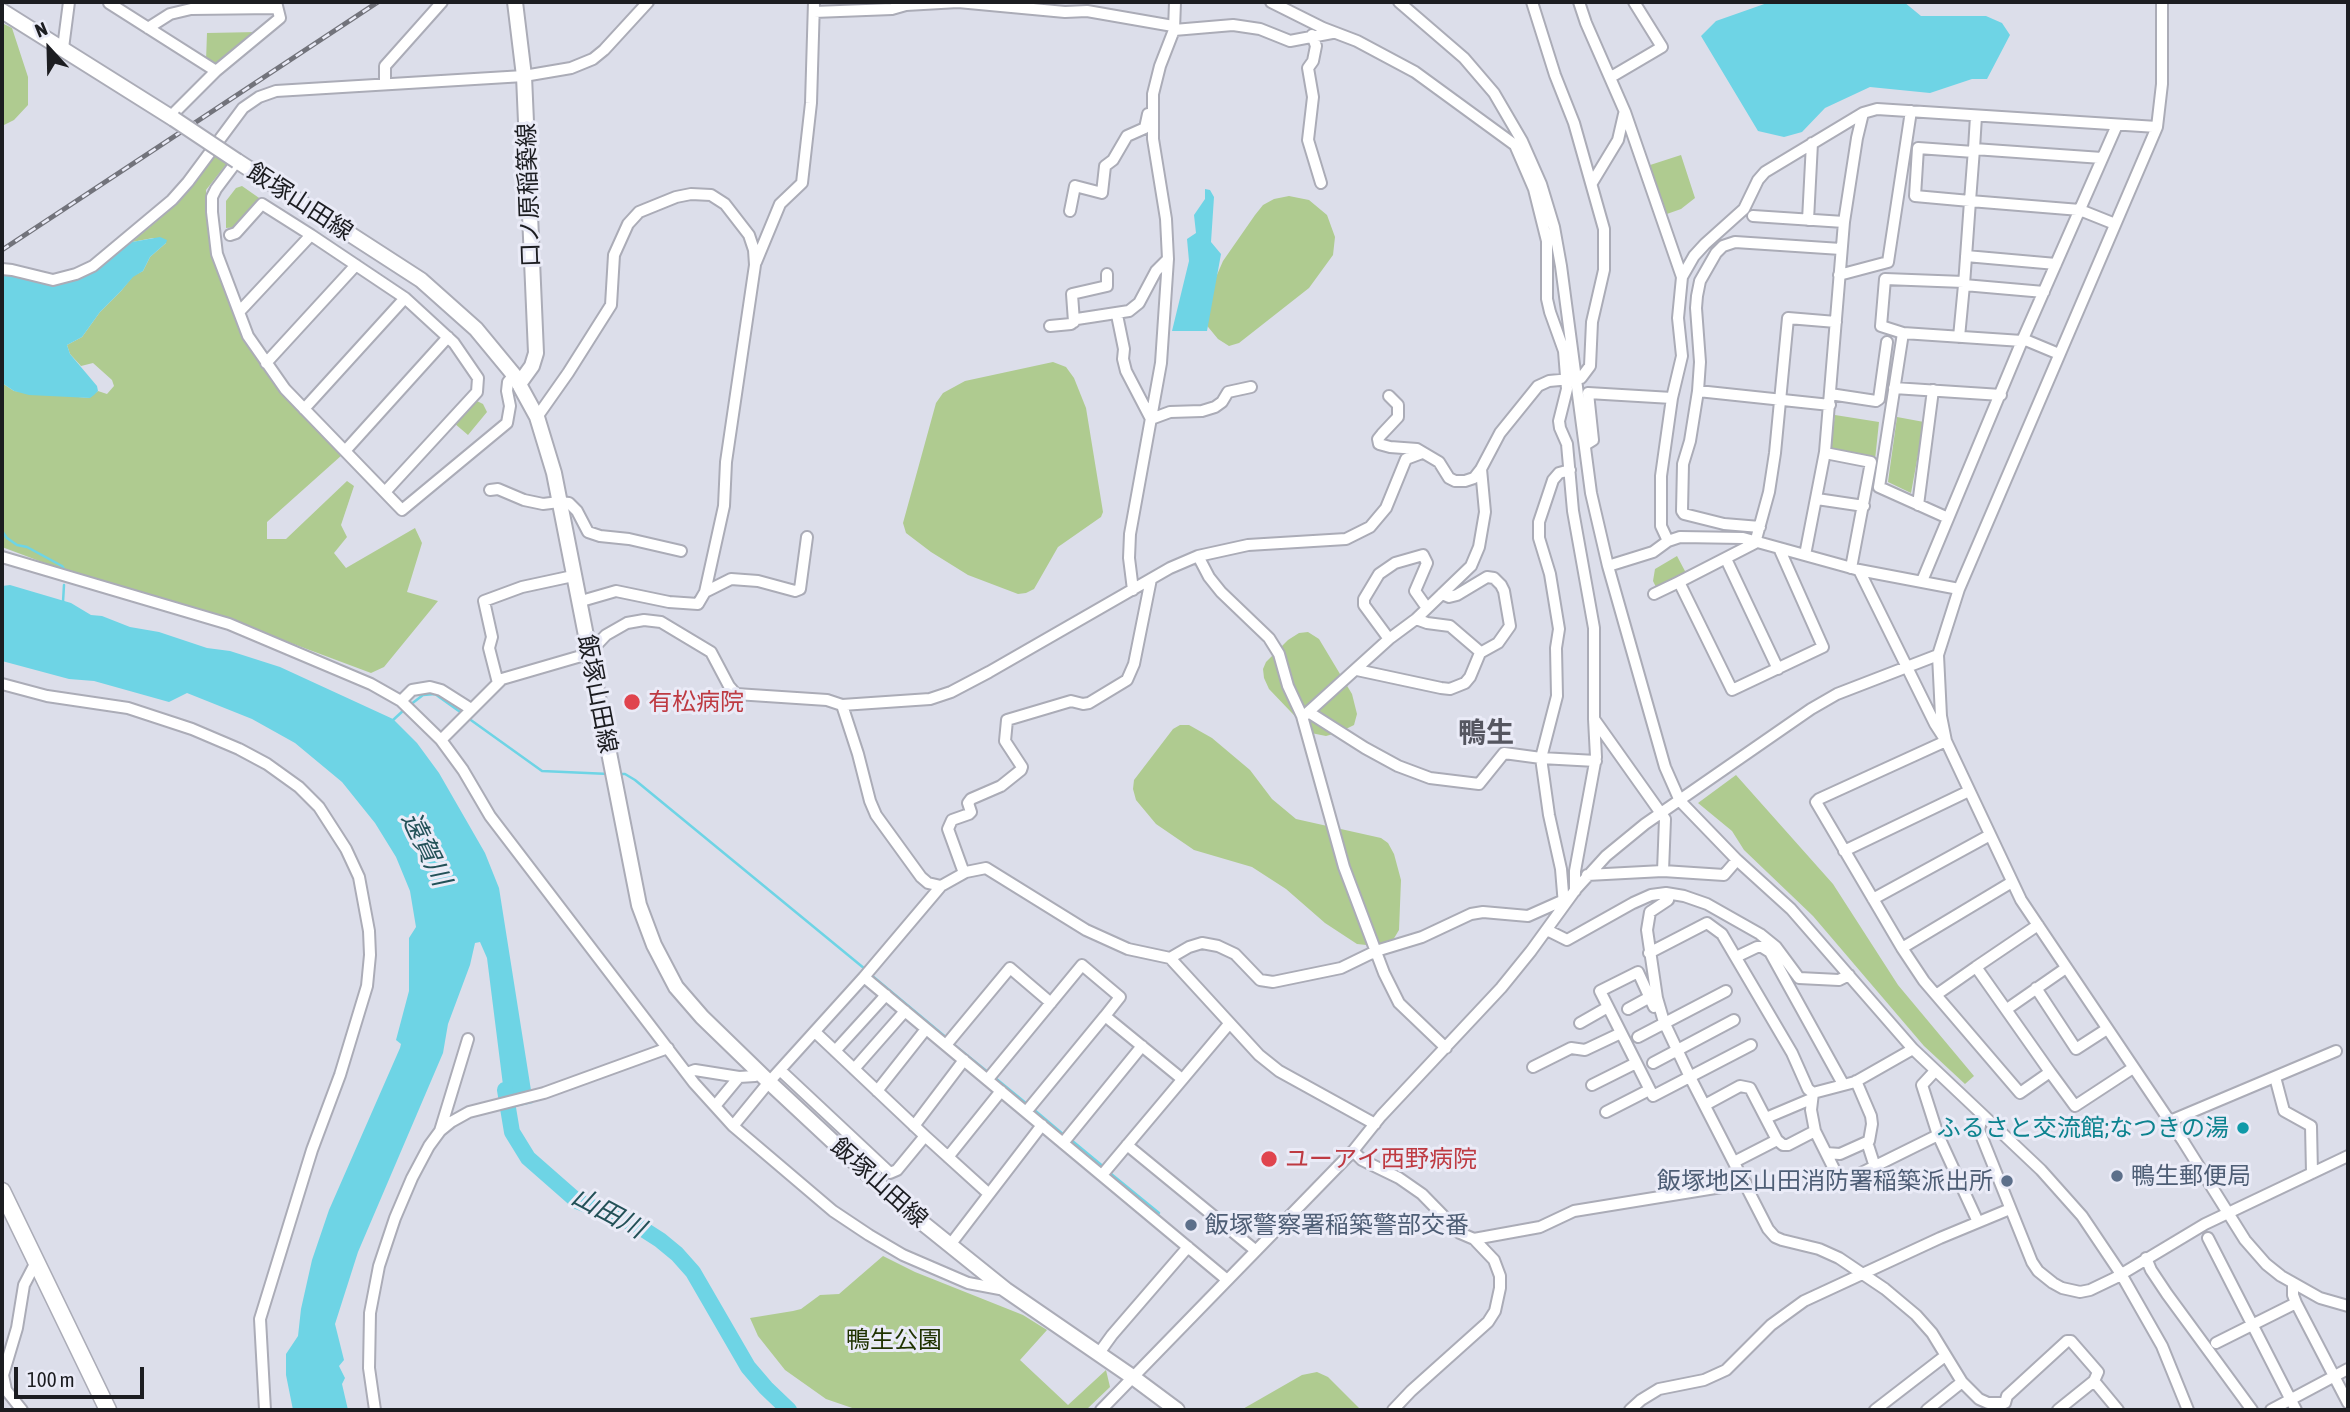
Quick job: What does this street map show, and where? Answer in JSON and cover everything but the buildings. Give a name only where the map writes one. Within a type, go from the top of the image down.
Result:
[{"type":"highway","points":[[2,1191],[108,1410]]},
{"type":"main road","name":"口ノ原稲築線","points":[[516,2],[524,76],[536,353],[533,366],[517,379]]},
{"type":"main road","name":"飯塚山田線","points":[[2,11],[421,280],[476,329],[517,379],[537,417],[554,473],[639,905],[654,946],[676,987],[702,1017],[904,1208],[1006,1290],[1177,1410]]},
{"type":"street","points":[[63,48],[69,2]]},
{"type":"street","points":[[109,2],[216,71]]},
{"type":"street","points":[[385,84],[385,66],[442,2]]},
{"type":"street","points":[[2,270],[53,280],[76,275],[93,266],[173,200],[243,108],[259,97],[276,92],[524,76],[571,68],[593,59],[617,38],[648,2]]},
{"type":"street","points":[[755,265],[780,204],[802,183],[811,103],[814,7],[892,9],[904,3],[958,2],[1065,12],[1087,11],[1173,28],[1233,25],[1260,29],[1284,40],[1335,32]]},
{"type":"street","points":[[1133,590],[1129,558],[1130,534],[1163,350],[1168,259],[1166,219],[1153,139],[1153,94],[1173,28],[1175,2]]},
{"type":"street","points":[[1270,2],[1357,41],[1415,72],[1515,145],[1531,181],[1547,241],[1547,299],[1572,379],[1559,421],[1566,444],[1594,628],[1596,761],[1575,871],[1575,891]]},
{"type":"street","points":[[1399,2],[1464,58],[1494,93],[1522,141],[1541,184],[1554,227],[1572,379],[1591,489],[1608,566],[1665,767],[1680,801],[1737,860],[1791,909],[1913,1049],[2041,1170],[2082,1216],[2121,1274],[2162,1346],[2188,1410]]},
{"type":"street","points":[[1389,396],[1398,405],[1398,417],[1382,433],[1379,444],[1417,449],[1430,455],[1439,462],[1449,478],[1455,481],[1474,478],[1500,433],[1538,386],[1549,381],[1585,375],[1590,366],[1592,322],[1604,270],[1604,229],[1574,123],[1532,2]]},
{"type":"street","points":[[1579,2],[1625,112],[1682,277]]},
{"type":"street","points":[[1611,77],[1662,47],[1634,2]]},
{"type":"street","points":[[1946,741],[1942,722],[1935,719],[1934,710],[1938,655],[1959,589],[2157,127],[2162,84],[2162,2]]},
{"type":"street","points":[[148,28],[170,14],[201,5],[276,5],[280,18],[216,71],[172,118]]},
{"type":"street","points":[[1311,35],[1316,46],[1313,61],[1308,68],[1313,97],[1308,140],[1321,183]]},
{"type":"street","points":[[1070,211],[1075,186],[1102,193],[1105,166],[1113,160],[1127,135],[1145,128],[1147,115],[1152,109]]},
{"type":"street","points":[[1668,541],[1661,526],[1661,476],[1672,398],[1682,356],[1678,318],[1682,277],[1704,244],[1744,209],[1758,180],[1765,172],[1863,113],[1877,109],[2157,127]]},
{"type":"street","points":[[1839,275],[1888,262],[1911,111]]},
{"type":"street","points":[[1591,183],[1618,140],[1625,112]]},
{"type":"street","points":[[1805,555],[1825,453],[1844,222],[1863,113]]},
{"type":"street","points":[[1959,337],[1976,116]]},
{"type":"street","points":[[1922,581],[2117,125]]},
{"type":"street","points":[[1808,220],[1812,143]]},
{"type":"street","points":[[2102,158],[1919,148],[1915,196],[2080,210],[2115,225]]},
{"type":"street","points":[[237,161],[216,189],[212,204],[217,254],[248,337],[285,389],[402,510],[507,423],[510,406],[508,382],[517,379]]},
{"type":"street","points":[[537,417],[611,304],[614,255],[628,224],[639,212],[691,194],[711,195],[729,209],[749,235],[755,265],[726,462],[724,506],[705,592],[698,604],[669,602],[615,591],[578,602]]},
{"type":"street","points":[[230,235],[236,233],[262,204],[405,298],[461,351],[478,378],[477,392],[385,492]]},
{"type":"street","points":[[1753,216],[1844,222]]},
{"type":"street","points":[[239,312],[311,235]]},
{"type":"street","points":[[1760,527],[1724,524],[1684,514],[1682,511],[1683,464],[1690,442],[1698,391],[1700,362],[1696,309],[1700,281],[1716,253],[1723,246],[1735,242],[1841,249]]},
{"type":"street","points":[[1966,256],[2056,264]]},
{"type":"street","points":[[1050,327],[1077,319],[1129,311],[1139,303],[1156,271],[1168,259]]},
{"type":"street","points":[[266,363],[356,265]]},
{"type":"street","points":[[1074,322],[1072,294],[1107,286],[1107,274]]},
{"type":"street","points":[[2044,292],[1885,279],[1881,326],[1903,333],[2023,340],[2059,354]]},
{"type":"street","points":[[304,409],[405,298]]},
{"type":"street","points":[[1117,314],[1126,371],[1151,419]]},
{"type":"street","points":[[1654,594],[1755,543],[1769,492],[1782,401],[1788,318],[1836,322]]},
{"type":"street","points":[[1903,333],[1879,487],[1948,518]]},
{"type":"street","points":[[345,452],[448,337]]},
{"type":"street","points":[[1698,391],[1782,401],[1876,401],[1880,399],[1887,342]]},
{"type":"street","points":[[1151,419],[1170,412],[1202,411],[1215,407],[1228,392],[1251,387]]},
{"type":"street","points":[[1894,388],[2001,395]]},
{"type":"street","points":[[1918,505],[1933,390]]},
{"type":"street","points":[[1585,445],[1593,440],[1588,393],[1672,398]]},
{"type":"street","points":[[441,740],[507,677],[588,653],[606,635],[627,623],[644,620],[662,622],[711,652],[736,694],[827,700],[842,705],[930,699],[951,692],[1151,579],[1198,556],[1248,545],[1332,541],[1354,535],[1377,522],[1386,508],[1406,460],[1422,453]]},
{"type":"street","points":[[1825,453],[1871,462],[1855,569],[1906,666],[1934,710],[2011,882],[2254,1251],[2266,1264],[2293,1284],[2320,1298],[2348,1306]]},
{"type":"street","points":[[1306,714],[1388,639],[1416,619],[1471,566],[1477,556],[1485,512],[1481,469]]},
{"type":"street","points":[[1564,903],[1561,869],[1549,815],[1541,758],[1557,696],[1556,648],[1559,629],[1550,574],[1539,538],[1539,522],[1553,480],[1559,473],[1570,470]]},
{"type":"street","points":[[490,490],[499,489],[524,500],[543,504],[569,503],[589,532],[600,536],[629,538],[681,551]]},
{"type":"street","points":[[1572,493],[1591,489]]},
{"type":"street","points":[[1817,499],[1864,506]]},
{"type":"street","points":[[705,592],[731,579],[758,581],[795,591],[800,589],[807,537]]},
{"type":"street","points":[[1608,566],[1653,552],[1668,541],[1680,537],[1743,538],[1855,569],[1959,589]]},
{"type":"street","points":[[1679,582],[1732,690],[1824,647],[1779,548]]},
{"type":"street","points":[[1388,639],[1364,605],[1364,598],[1379,574],[1395,563],[1423,555],[1427,563],[1415,592],[1427,608]]},
{"type":"street","points":[[2,556],[229,624],[371,684],[401,701],[441,740],[463,770],[490,816],[687,1073],[733,1126],[833,1211],[869,1235],[903,1255],[968,1283],[1006,1290]]},
{"type":"street","points":[[1198,556],[1221,592],[1269,638],[1279,654],[1288,687],[1306,714],[1344,867],[1376,951],[1399,1003],[1446,1048]]},
{"type":"street","points":[[1726,559],[1778,669]]},
{"type":"street","points":[[498,683],[489,648],[492,637],[484,601],[522,587],[573,576]]},
{"type":"street","points":[[1357,670],[1450,689],[1465,683],[1480,653],[1498,643],[1510,626],[1504,591],[1494,578],[1486,577],[1457,595],[1449,597],[1442,594]]},
{"type":"street","points":[[964,873],[948,829],[949,824],[971,812],[968,803],[971,799],[1001,786],[1021,770],[1022,767],[1005,741],[1007,720],[1071,701],[1083,704],[1089,702],[1127,680],[1134,664],[1151,579]]},
{"type":"street","points":[[1416,619],[1450,626],[1480,653]]},
{"type":"street","points":[[1101,1410],[1353,1151],[1501,988],[1587,875],[1625,839],[1836,694],[1938,655]]},
{"type":"street","points":[[2,684],[47,696],[128,708],[239,748],[299,787],[319,807],[346,849],[359,877],[369,931],[367,986],[263,1309],[260,1344],[265,1410]]},
{"type":"street","points":[[401,701],[412,691],[430,687],[441,690],[467,713]]},
{"type":"street","points":[[842,705],[876,815],[921,877],[928,883],[941,886]]},
{"type":"street","points":[[1306,714],[1398,766],[1430,778],[1479,784],[1504,753],[1596,761]]},
{"type":"street","points":[[1594,719],[1662,812],[1666,824],[1663,871]]},
{"type":"street","points":[[1946,741],[1816,802],[1872,900],[1924,981],[2020,1093],[2050,1072]]},
{"type":"street","points":[[1844,851],[1969,791]]},
{"type":"street","points":[[1872,900],[1990,835]]},
{"type":"street","points":[[1587,875],[1663,871],[1724,875],[1737,860]]},
{"type":"street","points":[[687,1073],[695,1070],[739,1077],[764,1077],[780,1070],[941,886],[964,873],[986,868],[1086,930],[1128,949],[1170,958],[1259,1055],[1279,1071],[1375,1124]]},
{"type":"street","points":[[1902,948],[2011,882]]},
{"type":"street","points":[[1547,930],[1567,940],[1633,903],[1651,895],[1666,893],[1707,904],[1760,934],[1776,947],[1798,978],[1839,980],[1849,975]]},
{"type":"street","points":[[1666,893],[1668,900],[1650,912],[1647,930],[1657,998],[1664,1022],[1690,1077],[1775,1237],[1839,1258],[1916,1315],[1932,1333],[1962,1382],[1979,1399],[1988,1403],[2007,1406],[2007,1396],[2067,1341],[2071,1341],[2098,1372],[2094,1381],[2059,1410]]},
{"type":"street","points":[[1170,958],[1202,943],[1218,946],[1235,954],[1260,980],[1273,982],[1341,968],[1376,951],[1422,937],[1471,914],[1483,912],[1528,916],[1564,903]]},
{"type":"street","points":[[1650,953],[1707,923],[1722,934],[1792,1053],[1812,1096],[1815,1131],[1841,1183],[1938,1135]]},
{"type":"street","points":[[1936,995],[2038,925]]},
{"type":"street","points":[[1736,957],[1757,947],[1770,953],[1843,1084]]},
{"type":"street","points":[[988,1079],[1082,965],[1120,997],[1026,1112]]},
{"type":"street","points":[[1976,967],[2076,1106],[2133,1068]]},
{"type":"street","points":[[946,1045],[1010,968],[1051,1003]]},
{"type":"street","points":[[2007,1009],[2066,968]]},
{"type":"street","points":[[1664,1022],[1638,972],[1600,991],[1653,1096],[1751,1045]]},
{"type":"street","points":[[864,976],[1226,1279]]},
{"type":"street","points":[[2036,988],[2076,1049],[2107,1029]]},
{"type":"street","points":[[1638,1037],[1726,991]]},
{"type":"street","points":[[835,1051],[886,995]]},
{"type":"street","points":[[1628,1009],[1650,998]]},
{"type":"street","points":[[1580,1023],[1608,1007]]},
{"type":"street","points":[[854,1069],[905,1011]]},
{"type":"street","points":[[1105,1016],[1182,1079]]},
{"type":"street","points":[[1653,1063],[1734,1020]]},
{"type":"street","points":[[1102,1175],[1229,1024]]},
{"type":"street","points":[[877,1091],[926,1028]]},
{"type":"street","points":[[815,1032],[989,1194]]},
{"type":"street","points":[[1533,1067],[1571,1048],[1586,1050],[1621,1033]]},
{"type":"street","points":[[440,1131],[468,1038]]},
{"type":"street","points":[[1063,1143],[1142,1046]]},
{"type":"street","points":[[375,1410],[369,1368],[370,1313],[379,1266],[412,1178],[440,1131],[469,1112],[544,1093],[668,1048]]},
{"type":"street","points":[[1766,1118],[1812,1096],[1856,1081],[1913,1049]]},
{"type":"street","points":[[2170,1121],[2336,1051]]},
{"type":"street","points":[[914,1126],[964,1060]]},
{"type":"street","points":[[1592,1085],[1636,1063]]},
{"type":"street","points":[[780,1070],[890,1173],[897,1170],[925,1136]]},
{"type":"street","points":[[1935,1071],[1922,1085],[1938,1135],[1978,1222]]},
{"type":"street","points":[[715,1106],[739,1077]]},
{"type":"street","points":[[733,1126],[764,1077]]},
{"type":"street","points":[[2275,1077],[2284,1111],[2311,1126],[2312,1173]]},
{"type":"street","points":[[1826,1153],[1840,1154],[1867,1142],[1871,1134],[1871,1116],[1856,1081]]},
{"type":"street","points":[[1705,1105],[1745,1085],[1750,1087],[1777,1140],[1783,1145],[1815,1131]]},
{"type":"street","points":[[1606,1112],[1649,1090]]},
{"type":"street","points":[[948,1157],[1001,1091]]},
{"type":"street","points":[[1982,1115],[1979,1130],[2032,1262],[2038,1271],[2053,1283],[2080,1292],[2090,1290],[2121,1274],[2228,1212],[2348,1156]]},
{"type":"street","points":[[950,1245],[1042,1125]]},
{"type":"street","points":[[1735,1161],[1777,1140]]},
{"type":"street","points":[[1867,1142],[1875,1167]]},
{"type":"street","points":[[1127,1144],[1255,1250]]},
{"type":"street","points":[[1353,1151],[1362,1160],[1399,1178],[1422,1194],[1460,1233],[1474,1239],[1494,1260],[1500,1276],[1495,1311],[1488,1322],[1393,1410]]},
{"type":"street","points":[[1474,1239],[1540,1227],[1574,1211],[1746,1184]]},
{"type":"street","points":[[1630,1410],[1659,1389],[1715,1377],[1726,1370],[1771,1325],[1804,1301],[2010,1209]]},
{"type":"street","points":[[2208,1238],[2294,1405]]},
{"type":"street","points":[[1099,1353],[1188,1247]]},
{"type":"street","points":[[2146,1258],[2167,1294],[2252,1410]]},
{"type":"street","points":[[22,1410],[6,1390],[3,1382],[4,1364],[17,1328],[24,1284],[36,1262]]},
{"type":"street","points":[[2293,1284],[2296,1303],[2348,1403]]},
{"type":"street","points":[[2320,1298],[2348,1298]]},
{"type":"street","points":[[2216,1343],[2296,1303]]},
{"type":"street","points":[[1875,1410],[1945,1356]]},
{"type":"street","points":[[2271,1410],[2294,1405],[2348,1369]]},
{"type":"street","points":[[2094,1381],[2118,1410]]},
{"type":"street","points":[[1927,1410],[1962,1382]]},
{"type":"green space","points":[[2,23],[12,28],[28,77],[28,105],[14,120],[2,126]]},
{"type":"green space","points":[[258,32],[214,66],[206,61],[207,33]]},
{"type":"green space","points":[[215,155],[228,162],[206,190],[211,255],[242,335],[282,393],[342,455],[267,522],[267,539],[286,539],[347,481],[354,486],[341,525],[347,537],[334,553],[346,568],[415,528],[422,543],[407,592],[438,601],[384,667],[371,673],[216,615],[58,568],[2,547],[2,383],[14,391],[89,398],[98,391],[107,394],[114,386],[112,380],[93,363],[81,366],[70,354],[67,345],[82,337],[100,312],[133,276],[143,271],[150,257],[166,243],[153,238],[132,242],[185,194]]},
{"type":"green space","points":[[1681,155],[1695,198],[1681,209],[1664,215],[1647,166]]},
{"type":"green space","points":[[242,186],[262,200],[238,227],[226,228],[226,201],[236,188]]},
{"type":"green space","points":[[1289,196],[1309,200],[1327,215],[1335,237],[1333,255],[1309,288],[1239,343],[1229,346],[1218,339],[1204,322],[1203,307],[1223,261],[1255,215],[1263,205]]},
{"type":"green space","points":[[1053,362],[1066,367],[1074,378],[1086,408],[1103,512],[1101,517],[1058,547],[1034,589],[1018,594],[968,575],[906,533],[903,523],[936,403],[943,393],[965,381]]},
{"type":"green space","points":[[475,400],[483,404],[487,412],[468,435],[454,423]]},
{"type":"green space","points":[[1835,415],[1879,422],[1875,460],[1830,450]]},
{"type":"green space","points":[[1897,417],[1924,422],[1911,493],[1888,482]]},
{"type":"green space","points":[[1677,556],[1686,573],[1656,587],[1653,581],[1655,569]]},
{"type":"green space","points":[[1308,632],[1319,639],[1352,694],[1357,714],[1354,725],[1326,736],[1311,733],[1269,689],[1264,678],[1263,669],[1266,662],[1288,640],[1299,633]]},
{"type":"green space","points":[[1180,725],[1189,725],[1212,738],[1250,770],[1272,799],[1296,819],[1381,838],[1388,843],[1401,880],[1399,930],[1393,940],[1376,946],[1357,944],[1325,923],[1286,889],[1252,867],[1194,850],[1156,824],[1136,800],[1134,780],[1173,729]]},
{"type":"green space","points":[[1736,775],[1833,884],[1898,985],[1974,1076],[1965,1084],[1924,1046],[1813,916],[1744,850],[1732,831],[1698,803]]},
{"type":"green space","name":"鴨生公園","points":[[883,1256],[915,1272],[1023,1315],[1047,1330],[1020,1360],[1068,1405],[1106,1370],[1110,1387],[1086,1410],[858,1410],[826,1399],[785,1370],[758,1336],[750,1318],[801,1309],[820,1295],[839,1294]]},
{"type":"green space","points":[[1317,1372],[1328,1377],[1361,1410],[1241,1410],[1302,1375]]},
{"type":"water","points":[[1770,2],[1904,2],[1921,16],[1986,16],[2002,23],[2010,35],[1987,79],[1972,79],[1930,93],[1870,87],[1825,108],[1802,132],[1784,137],[1758,131],[1701,36],[1716,21]]},
{"type":"water","points":[[1205,189],[1210,190],[1214,197],[1211,242],[1221,254],[1207,331],[1172,331],[1189,261],[1187,239],[1196,233],[1194,215],[1205,199]]},
{"type":"water","points":[[160,237],[167,240],[166,243],[150,257],[143,271],[133,277],[100,312],[82,337],[67,345],[70,354],[97,386],[98,391],[94,395],[90,398],[29,395],[14,391],[2,383],[2,274],[53,285],[89,274],[132,242]]},
{"type":"water","name":"遠賀川","points":[[10,585],[71,603],[91,615],[102,616],[130,627],[159,632],[280,667],[393,719],[417,743],[439,773],[485,853],[499,888],[533,1103],[506,1109],[487,958],[480,942],[475,943],[470,965],[448,1024],[443,1053],[358,1252],[335,1324],[344,1360],[339,1366],[345,1378],[342,1384],[348,1410],[293,1410],[286,1375],[286,1354],[298,1336],[312,1260],[329,1210],[400,1048],[401,1044],[396,1040],[409,991],[409,938],[416,927],[410,891],[396,857],[375,823],[342,782],[295,743],[252,719],[187,693],[169,702],[94,681],[69,679],[2,661],[2,586]]},
{"type":"waterway","points":[[2,531],[17,545],[27,547],[64,569]]},
{"type":"waterway","points":[[63,602],[64,585]]},
{"type":"waterway","points":[[410,705],[423,695],[435,694],[463,714]]},
{"type":"waterway","points":[[392,721],[405,709]]},
{"type":"waterway","points":[[468,718],[542,771],[609,774]]},
{"type":"waterway","points":[[619,774],[625,774],[635,780],[865,969]]},
{"type":"waterway","points":[[870,974],[948,1039]]},
{"type":"waterway","points":[[953,1044],[989,1073]]},
{"type":"waterway","points":[[994,1077],[1027,1104]]},
{"type":"waterway","name":"山田川","points":[[505,1090],[512,1132],[528,1158],[577,1201],[635,1224],[677,1254],[693,1272],[748,1367],[789,1410]]},
{"type":"waterway","points":[[1032,1108],[1064,1135]]},
{"type":"waterway","points":[[1070,1139],[1105,1168]]},
{"type":"waterway","points":[[1110,1173],[1159,1213]]},
{"type":"railway","points":[[2,250],[378,2]]},
{"type":"place","name":"有松病院","points":[[632,702]]},
{"type":"place","name":"ふるさと交流館;なつきの湯","points":[[2243,1128]]},
{"type":"place","name":"ユーアイ西野病院","points":[[1269,1159]]},
{"type":"place","name":"鴨生郵便局","points":[[2117,1176]]},
{"type":"place","name":"飯塚地区山田消防署稲築派出所","points":[[2007,1181]]},
{"type":"place","name":"飯塚警察署稲築警部交番","points":[[1191,1225]]},
{"type":"district","name":"鴨生","points":[[1486,733]]}]
